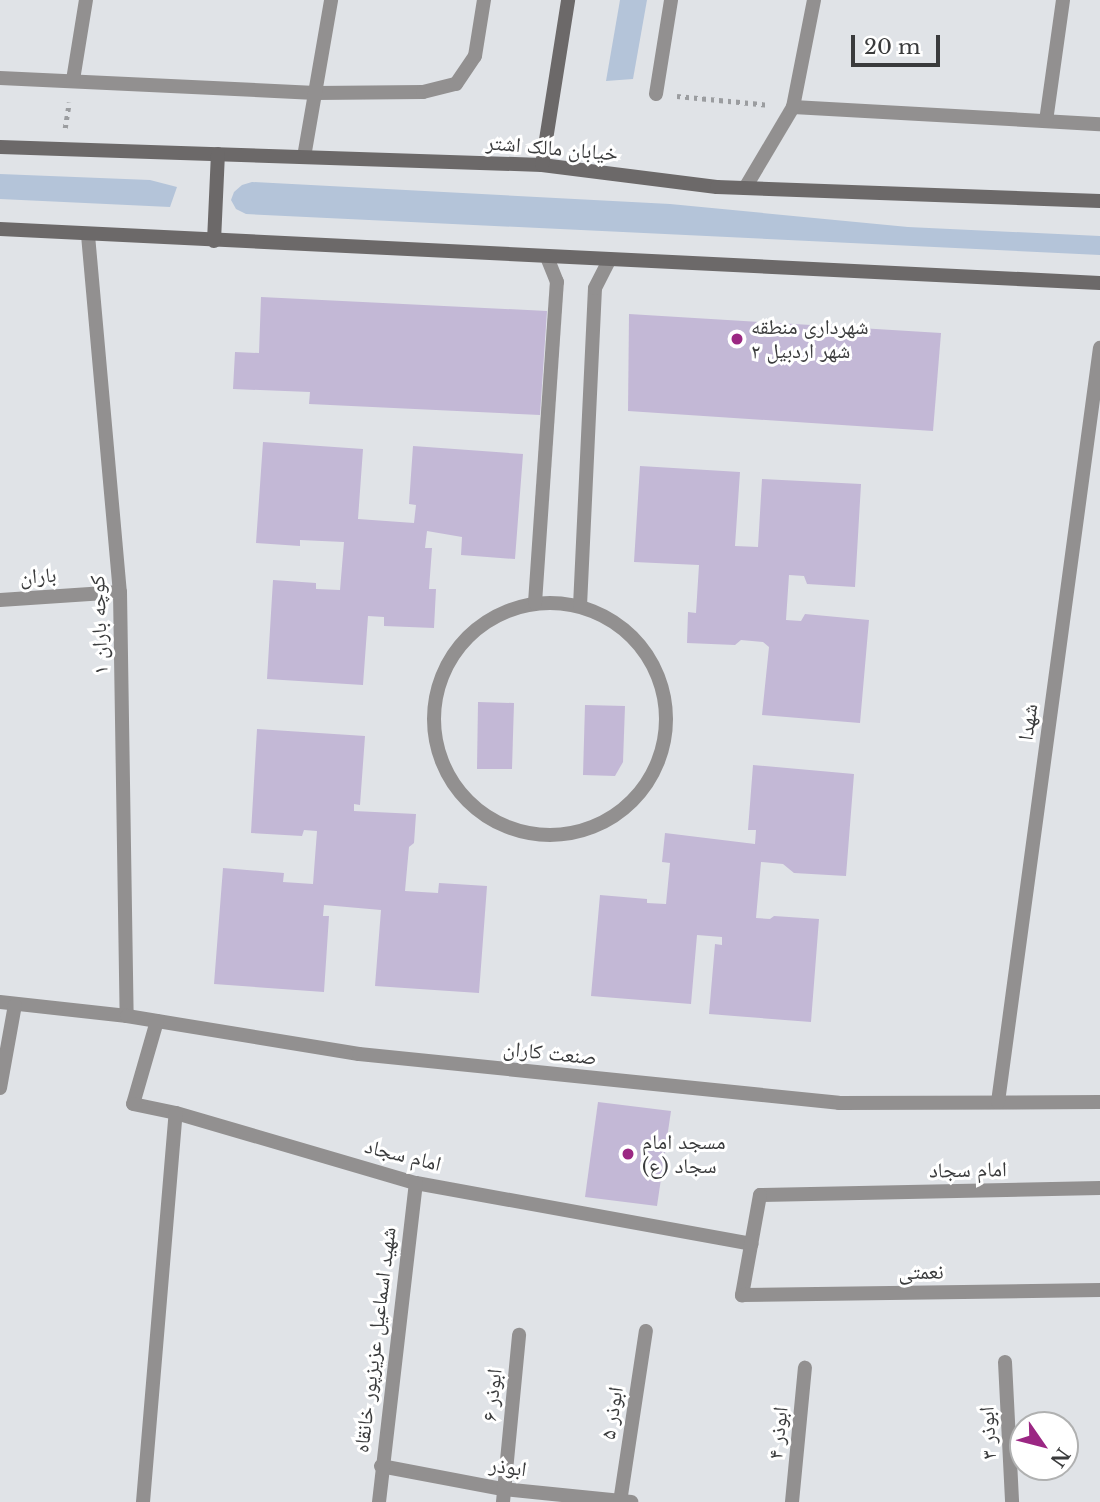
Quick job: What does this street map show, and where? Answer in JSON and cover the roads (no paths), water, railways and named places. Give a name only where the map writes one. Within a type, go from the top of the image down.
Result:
[{"type":"main road","points":[[542,165],[568,0]]},
{"type":"main road","name":"خیابان مالک اشتر","points":[[0,147],[542,165],[745,188],[1100,201]]},
{"type":"main road","points":[[214,241],[218,154]]},
{"type":"main road","points":[[0,229],[1100,284]]},
{"type":"street","points":[[73,80],[86,0]]},
{"type":"street","points":[[304,157],[331,0]]},
{"type":"street","points":[[0,78],[316,93],[423,92],[456,85],[475,56],[484,0]]},
{"type":"street","points":[[656,94],[671,0]]},
{"type":"street","points":[[745,188],[793,107],[814,0]]},
{"type":"street","points":[[1046,121],[1063,0]]},
{"type":"street","points":[[793,107],[1100,124]]},
{"type":"street","name":"کوچه باران ۱","points":[[89,234],[120,592],[127,1016]]},
{"type":"street","points":[[535,603],[558,282],[547,257]]},
{"type":"street","points":[[580,606],[595,288],[609,260]]},
{"type":"street","name":"شهدا","points":[[998,1102],[1100,348]]},
{"type":"street","name":"باران","points":[[0,600],[120,592]]},
{"type":"street","points":[[535,603],[580,606],[614,621],[647,655],[659,676],[667,711],[664,747],[650,780],[626,808],[595,827],[561,836],[524,833],[491,820],[463,797],[443,767],[434,732],[436,696],[448,662],[471,634],[500,613],[535,603]]},
{"type":"street","name":"صنعت کاران","points":[[0,1002],[127,1016],[359,1054],[839,1103],[1100,1102]]},
{"type":"street","points":[[0,1088],[15,1004]]},
{"type":"street","name":"امام سجاد","points":[[157,1021],[134,1104],[176,1113],[416,1183],[751,1244]]},
{"type":"street","points":[[143,1502],[176,1113]]},
{"type":"street","name":"شهید اسماعیل عزیزپور خانقاه","points":[[379,1502],[381,1466],[416,1183]]},
{"type":"street","name":"امام سجاد","points":[[742,1295],[760,1195],[1100,1188]]},
{"type":"street","name":"نعمتی","points":[[742,1295],[1100,1290]]},
{"type":"street","name":"ابوذر ۵","points":[[620,1502],[646,1331]]},
{"type":"street","name":"ابوذر ۶","points":[[503,1496],[519,1335]]},
{"type":"street","name":"ابوذر ۳","points":[[1004,1362],[1012,1502]]},
{"type":"street","name":"ابوذر ۴","points":[[792,1502],[805,1368]]},
{"type":"street","name":"ابوذر","points":[[381,1466],[503,1496],[631,1502]]},
{"type":"place","name":"شهرداری منطقه ۲ شهر اردبیل","points":[[737,339]]},
{"type":"place","name":"مسجد امام سجاد (ع)","points":[[628,1154]]}]
